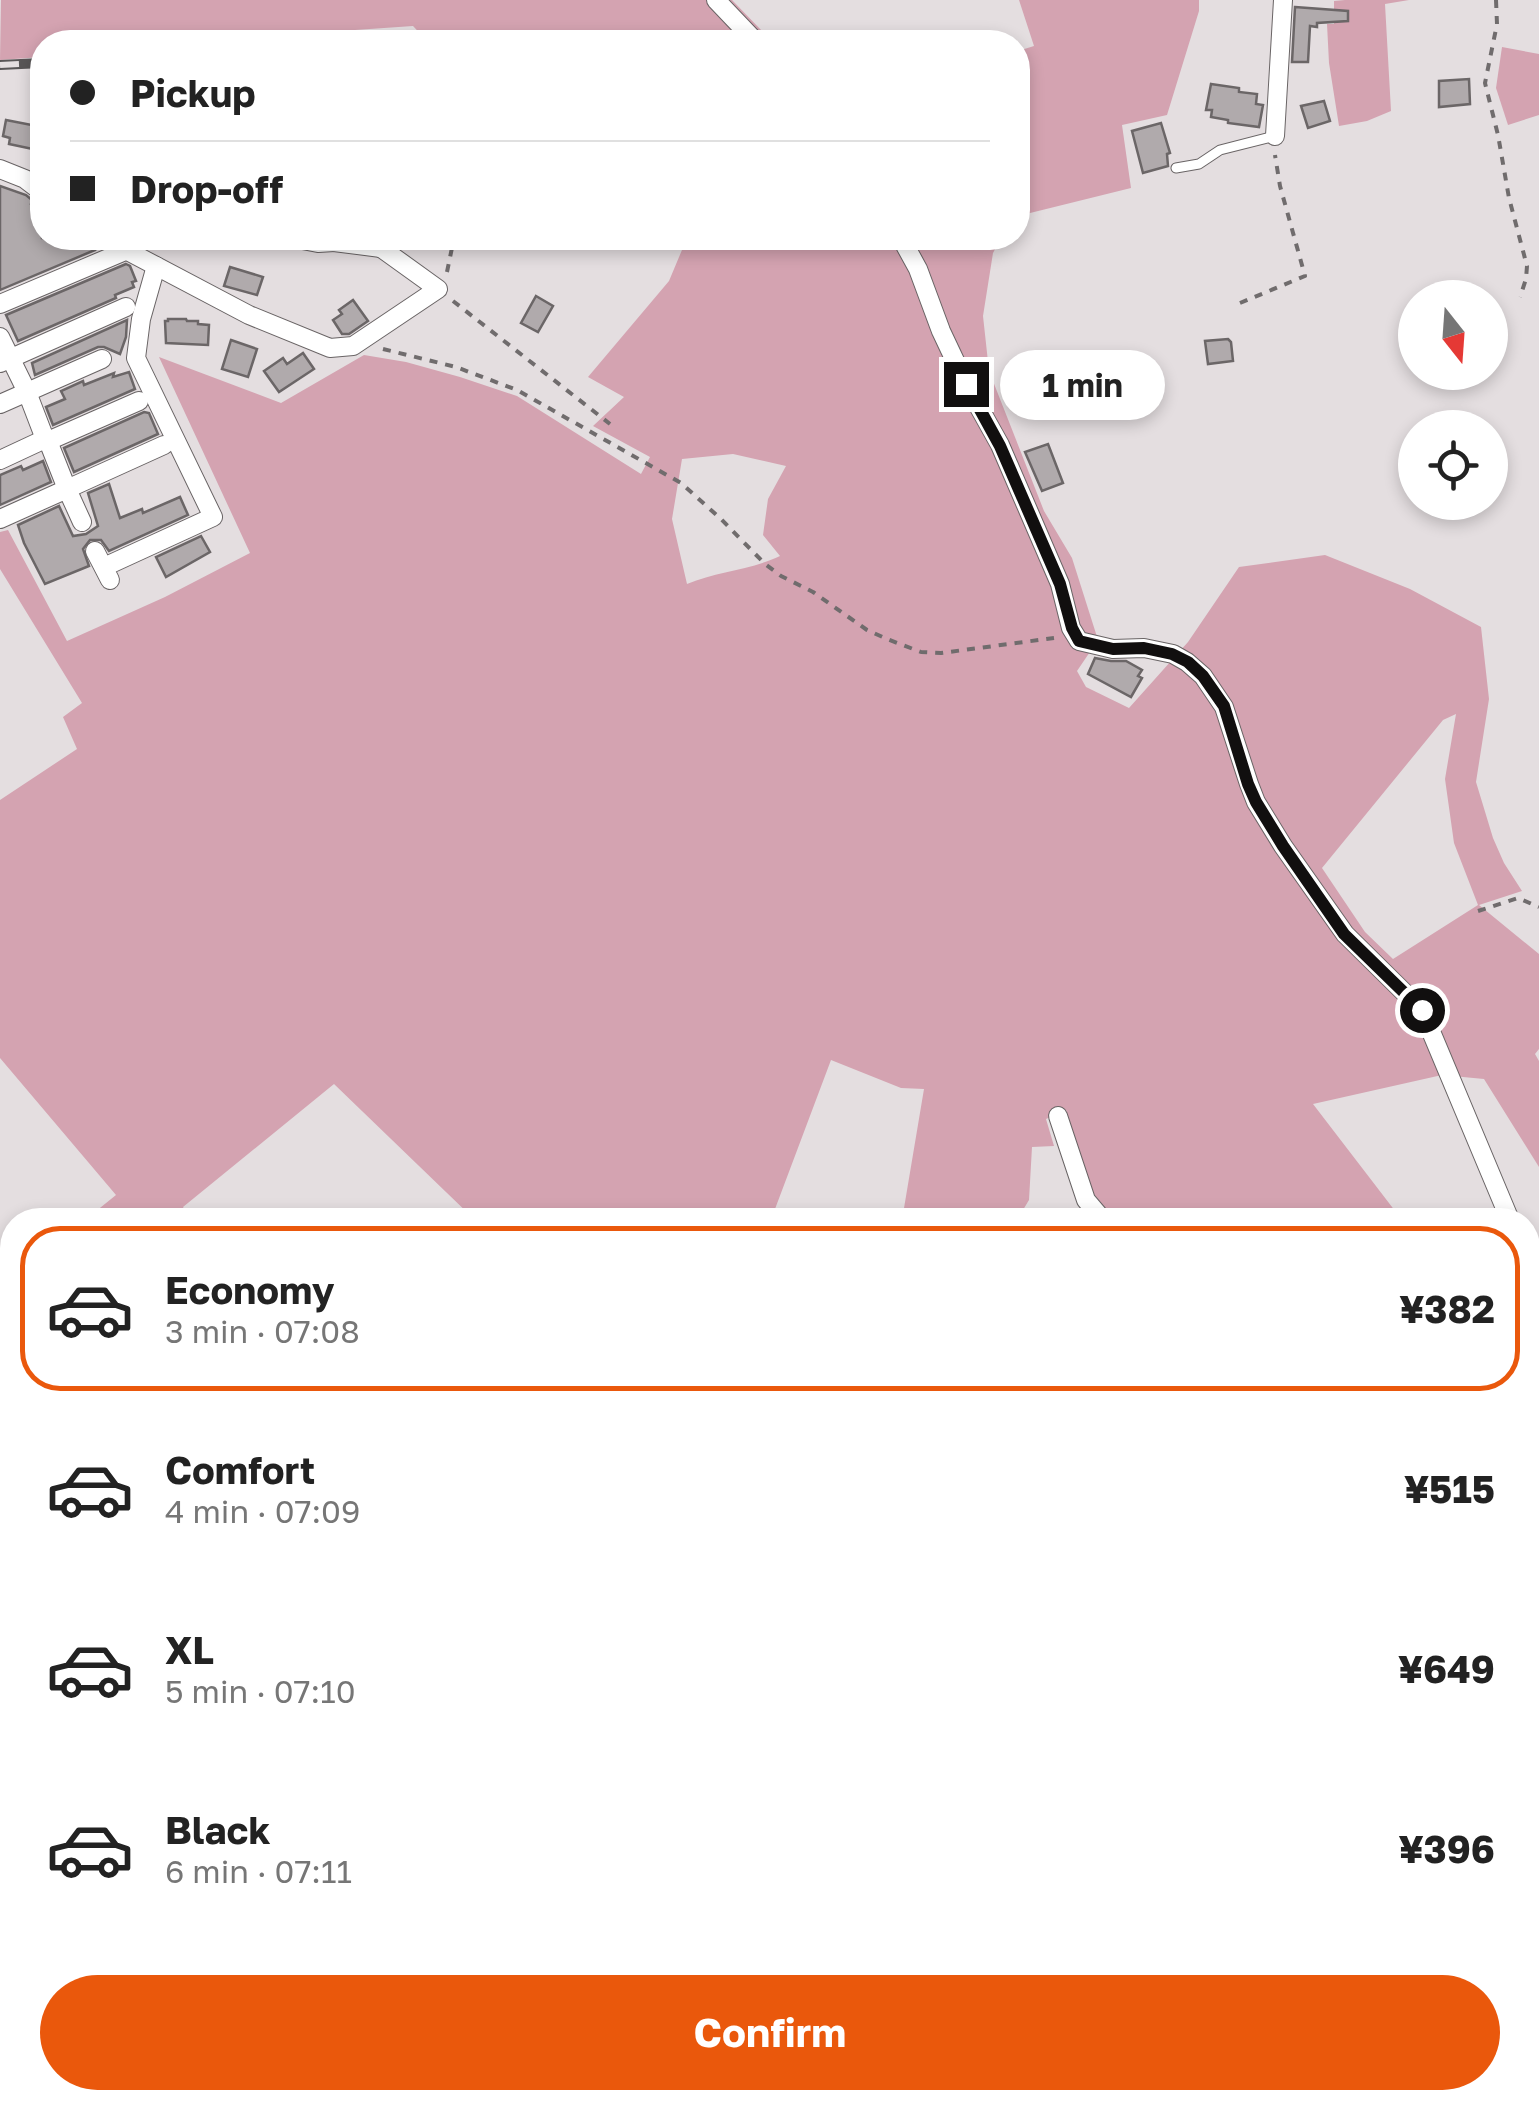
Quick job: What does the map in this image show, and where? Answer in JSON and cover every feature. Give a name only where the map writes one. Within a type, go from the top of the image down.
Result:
[{"type":"street","points":[[716,0],[745,30]]},
{"type":"street","points":[[1276,136],[1283,0]]},
{"type":"street","points":[[0,168],[30,183]]},
{"type":"street","points":[[0,304],[126,250],[249,315],[330,348],[353,346],[438,289],[391,250]]},
{"type":"street","points":[[907,250],[941,331],[1000,446],[1060,584],[1079,641],[1113,649],[1144,648],[1172,654],[1203,676],[1224,706],[1248,784],[1283,846],[1344,934],[1422,1010],[1505,1208]]},
{"type":"street","points":[[103,566],[213,517],[136,358],[141,318],[156,266]]},
{"type":"street","points":[[5,360],[126,308]]},
{"type":"street","points":[[0,337],[5,360],[27,392],[82,522]]},
{"type":"street","points":[[0,404],[102,358]]},
{"type":"street","points":[[0,460],[139,402]]},
{"type":"street","points":[[0,519],[164,446]]},
{"type":"street","points":[[1058,1116],[1086,1200],[1093,1208]]},
{"type":"lane","points":[[1176,168],[1199,164],[1220,150],[1276,136]]},
{"type":"path","points":[[1496,0],[1497,24],[1485,83],[1527,266],[1520,296]]},
{"type":"path","points":[[1240,303],[1305,276],[1278,173],[1276,136]]},
{"type":"path","points":[[452,250],[445,282],[438,289],[610,424]]},
{"type":"path","points":[[353,346],[412,354],[518,390],[681,484],[765,564],[887,639],[921,652],[941,652],[1076,636]]},
{"type":"path","points":[[1478,911],[1518,898],[1539,907]]},
{"type":"shaded area","points":[[1,0],[732,0],[761,30],[417,30],[413,26],[355,30],[30,30],[30,58],[0,60]]},
{"type":"shaded area","points":[[1019,0],[1199,0],[1167,115],[1122,125],[1131,188],[1030,213],[1030,47],[1034,46]]},
{"type":"shaded area","points":[[1409,0],[1385,4],[1391,111],[1339,126],[1327,24],[1334,24],[1334,1]]},
{"type":"shaded area","points":[[1502,47],[1539,54],[1539,115],[1508,125],[1496,88]]},
{"type":"shaded area","points":[[682,250],[995,250],[983,316],[989,371],[1044,511],[1072,558],[1098,640],[1077,671],[1086,687],[1129,708],[1188,642],[1239,567],[1325,555],[1410,589],[1481,627],[1489,699],[1476,782],[1493,838],[1522,891],[1479,905],[1539,954],[1539,1049],[1535,1054],[1539,1061],[1539,1167],[1484,1079],[1442,1075],[1313,1104],[1393,1208],[1105,1208],[1092,1192],[1066,1110],[1046,1119],[1054,1146],[1032,1147],[1029,1200],[1024,1208],[904,1208],[924,1089],[901,1088],[831,1060],[775,1208],[463,1208],[334,1084],[184,1208],[100,1208],[116,1195],[0,1058],[0,800],[77,749],[63,717],[82,703],[0,569],[0,532],[8,530],[67,641],[250,553],[159,357],[281,403],[364,355],[406,362],[517,396],[641,474],[650,457],[593,426],[624,397],[588,377],[669,281]],"holes":[[[733,454],[786,466],[768,499],[763,535],[780,556],[687,584],[672,519],[682,459]],[[1456,714],[1445,779],[1454,843],[1478,905],[1393,959],[1365,932],[1322,868],[1443,720]]]},
{"type":"building","points":[[1295,7],[1348,11],[1348,21],[1310,26],[1308,62],[1292,62]]},
{"type":"building","points":[[1469,79],[1470,104],[1439,107],[1439,81]]},
{"type":"building","points":[[1211,84],[1257,94],[1256,104],[1263,105],[1259,127],[1211,117],[1212,110],[1206,110]]},
{"type":"building","points":[[1324,101],[1330,121],[1308,128],[1301,106]]},
{"type":"building","points":[[6,120],[30,125],[30,148],[9,144],[10,138],[3,136]]},
{"type":"building","points":[[1161,123],[1170,153],[1168,166],[1143,173],[1132,131]]},
{"type":"building","points":[[0,186],[30,198],[30,250],[95,250],[0,290]]},
{"type":"building","points":[[126,264],[136,281],[132,282],[134,287],[18,341],[6,315]]},
{"type":"building","points":[[230,267],[263,277],[257,295],[224,286]]},
{"type":"building","points":[[536,296],[553,306],[538,332],[521,323]]},
{"type":"building","points":[[353,300],[368,321],[349,334],[342,334],[333,320]]},
{"type":"building","points":[[168,319],[209,325],[208,345],[166,343]]},
{"type":"building","points":[[127,320],[120,354],[98,347],[35,375],[32,363]]},
{"type":"building","points":[[1228,339],[1233,361],[1208,364],[1205,341]]},
{"type":"building","points":[[231,340],[257,349],[248,377],[222,369]]},
{"type":"building","points":[[303,353],[314,369],[279,392],[264,371],[283,358],[287,364]]},
{"type":"building","points":[[129,372],[135,389],[53,425],[46,407],[65,399],[61,391],[83,381],[84,385],[114,373],[113,377]]},
{"type":"building","points":[[149,413],[158,434],[74,472],[64,448]]},
{"type":"building","points":[[1048,444],[1063,483],[1042,491],[1025,452]]},
{"type":"building","points":[[43,461],[51,482],[0,505],[0,475]]},
{"type":"building","points":[[109,484],[120,518],[180,497],[188,515],[109,551],[101,540],[90,540],[83,549],[89,566],[45,584],[18,525],[59,506],[73,536],[86,534],[98,526],[88,493]]},
{"type":"building","points":[[201,536],[210,552],[166,577],[156,557]]},
{"type":"building","points":[[1095,658],[1126,661],[1142,670],[1138,676],[1142,678],[1131,697],[1088,674]]},
{"type":"railway","points":[[0,65],[30,64]]},
{"type":"route","points":[[966,384],[1000,446],[1060,584],[1079,641],[1113,649],[1144,648],[1172,654],[1203,676],[1224,706],[1248,784],[1283,846],[1344,934],[1422,1010]]}]
